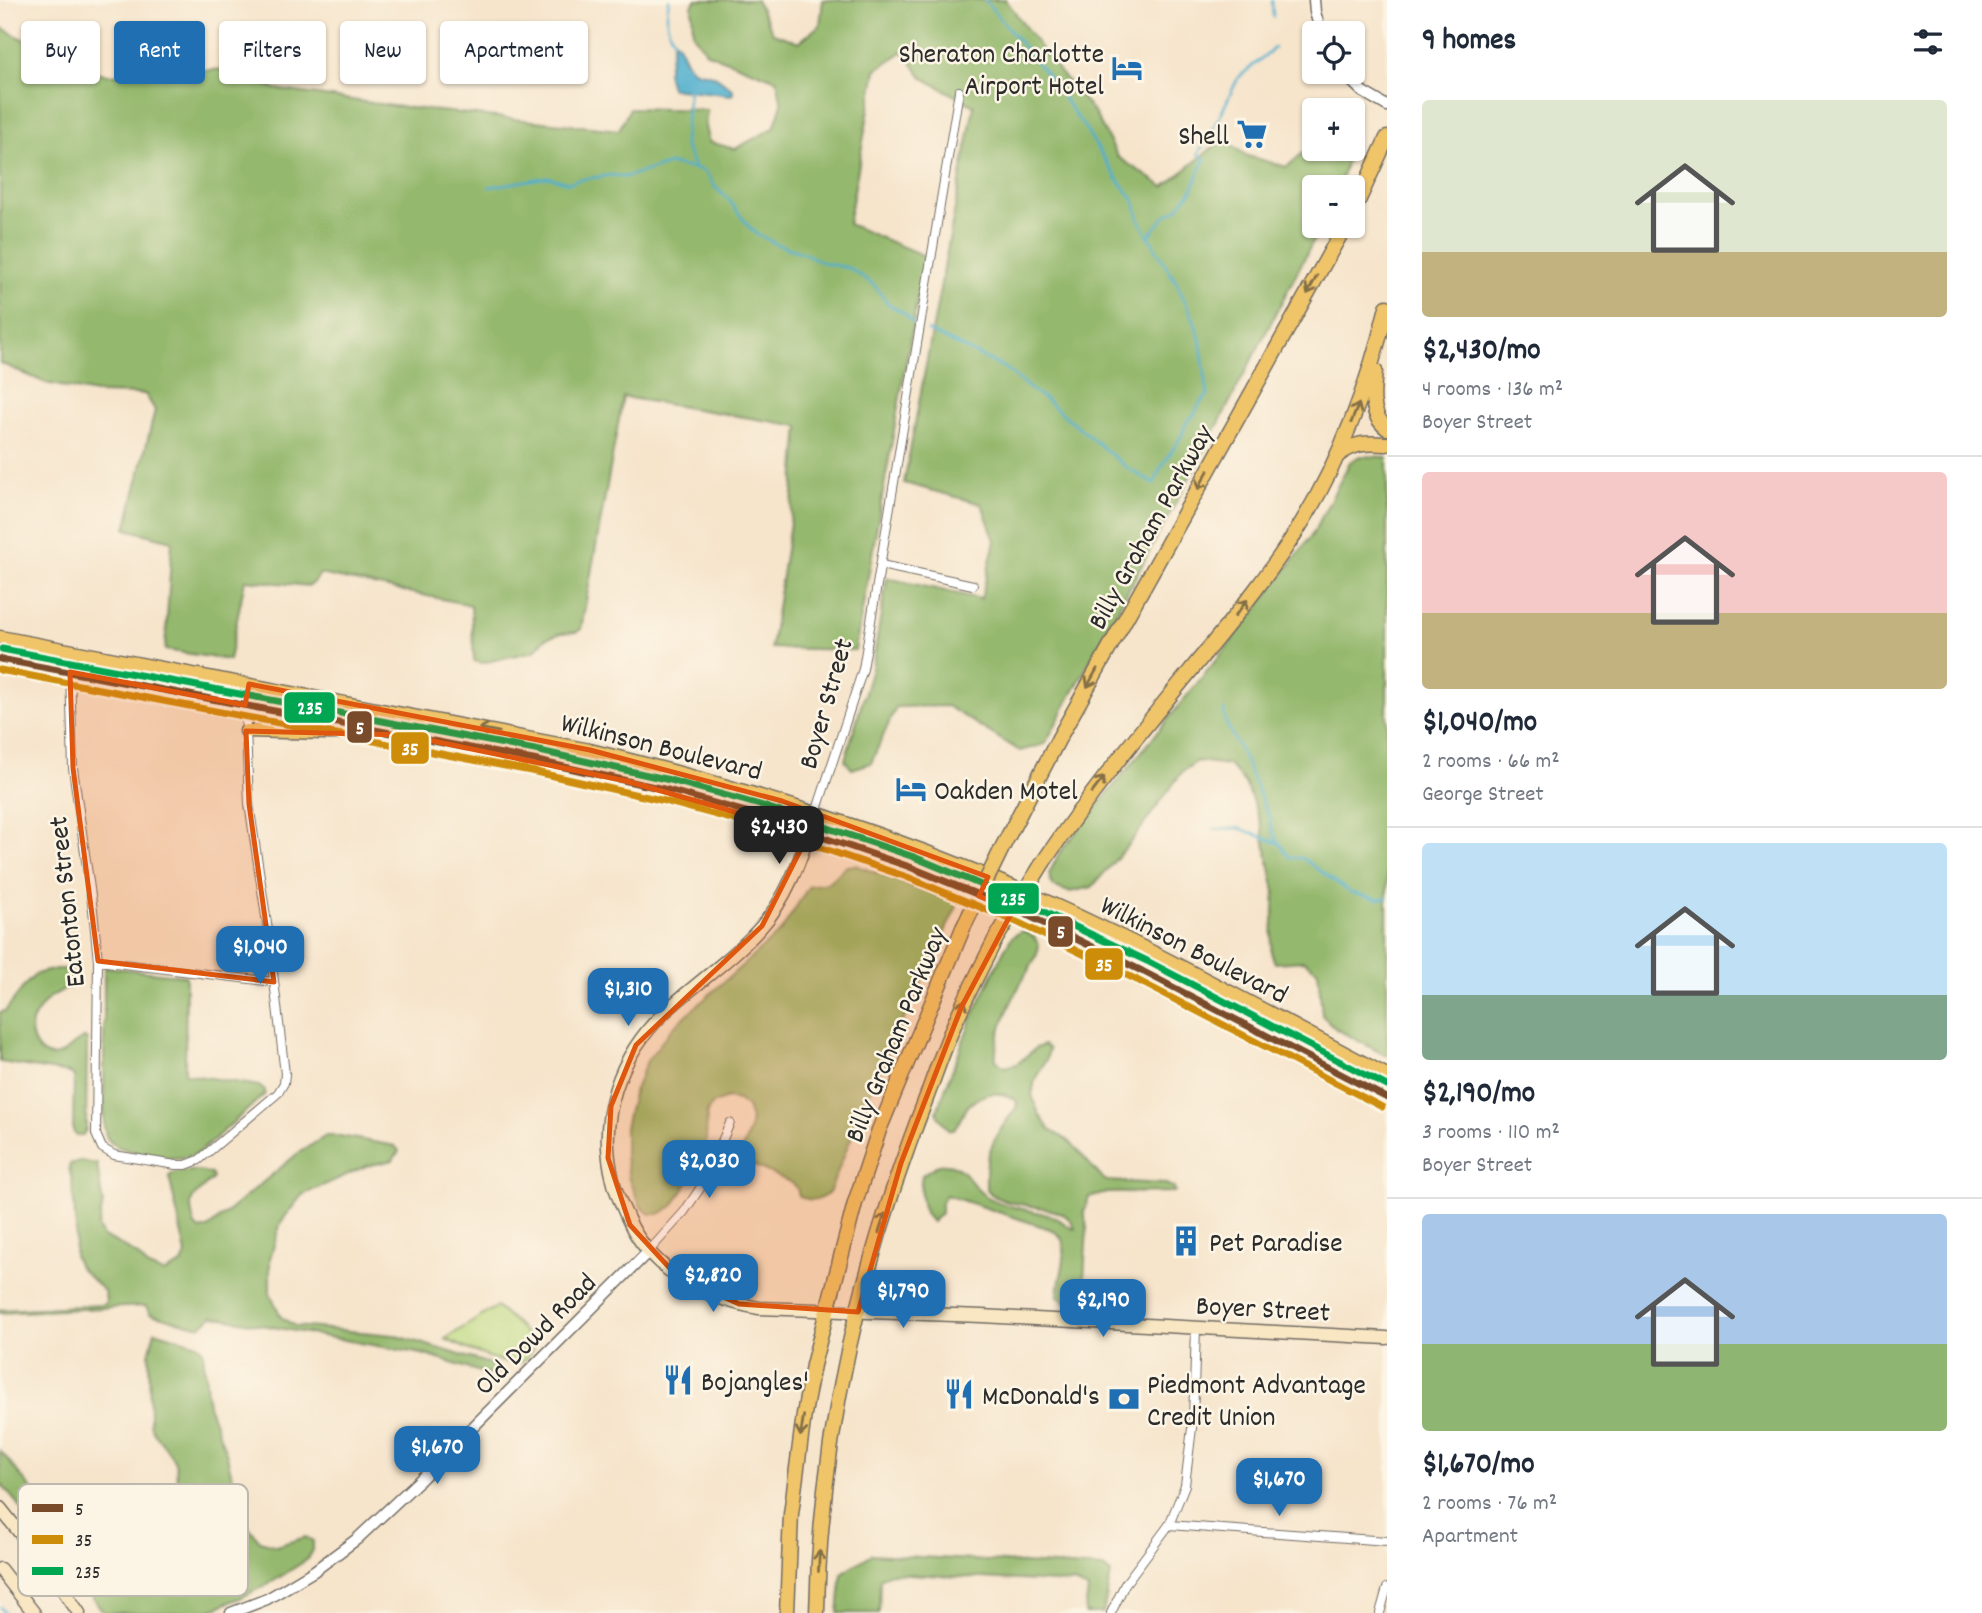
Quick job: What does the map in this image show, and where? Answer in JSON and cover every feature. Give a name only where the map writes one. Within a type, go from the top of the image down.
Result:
[{"type":"highway","points":[[1365,186],[1387,138]]},
{"type":"highway","name":"Billy Graham Parkway","points":[[787,1613],[791,1514],[813,1365],[855,1203],[878,1129],[963,928],[1003,846],[1065,726],[1338,238]]},
{"type":"highway","name":"Billy Graham Parkway","points":[[817,1613],[821,1516],[843,1371],[873,1248],[901,1163],[961,1008],[995,940],[1076,813],[1271,569],[1306,517],[1338,455],[1358,407],[1387,307]]},
{"type":"highway","points":[[1380,336],[1373,407],[1380,423],[1387,428]]},
{"type":"highway","points":[[1338,455],[1350,446],[1363,443],[1387,444]]},
{"type":"main road","name":"Wilkinson Boulevard","points":[[0,637],[590,750],[715,781],[946,859],[1056,906],[1159,956],[1387,1075]]},
{"type":"main road","name":"Wilkinson Boulevard","points":[[0,659],[516,756],[626,780],[734,808],[947,883],[1037,920],[1149,974],[1387,1098]]},
{"type":"main road","points":[[246,731],[404,735]]},
{"type":"main road","name":"Boyer Street","points":[[816,813],[786,891],[762,926],[650,1027],[628,1057],[615,1086],[608,1127],[610,1170],[630,1224],[649,1251],[677,1276],[719,1298],[759,1308],[994,1317],[1387,1338]]},
{"type":"main road","points":[[1075,939],[1084,920]]},
{"type":"main road","points":[[0,1508],[18,1530]]},
{"type":"main road","points":[[0,1569],[18,1592]]},
{"type":"main road","points":[[21,1596],[34,1613]]},
{"type":"main road","points":[[67,1596],[79,1613]]},
{"type":"street","points":[[1314,0],[1318,21]]},
{"type":"street","points":[[1355,84],[1387,106]]},
{"type":"street","name":"Boyer Street","points":[[816,813],[862,677],[959,91]]},
{"type":"street","points":[[881,565],[973,585]]},
{"type":"street","name":"Eatonton Street","points":[[74,652],[70,672],[73,768],[98,961],[96,1134],[102,1148],[114,1155],[176,1166],[191,1164],[208,1153],[278,1093],[284,1083],[285,1074],[274,982]]},
{"type":"street","points":[[98,961],[274,982],[249,804],[245,705],[249,684]]},
{"type":"street","name":"Old Dowd Road","points":[[231,1613],[267,1599],[314,1571],[358,1539],[422,1478],[649,1251],[684,1212],[703,1184],[730,1123]]},
{"type":"street","points":[[1111,1613],[1125,1584],[1169,1525],[1185,1485],[1193,1420],[1196,1328]]},
{"type":"street","points":[[1169,1525],[1387,1541]]},
{"type":"street","points":[[1380,1613],[1387,1588]]},
{"type":"highlighted area","points":[[70,672],[245,705],[249,684],[590,750],[782,801],[988,877],[979,896],[1013,910],[961,1008],[901,1163],[858,1312],[739,1304],[677,1276],[630,1225],[608,1158],[611,1106],[636,1045],[762,926],[809,833],[626,781],[404,735],[246,731],[249,804],[274,982],[98,961],[73,768]]},
{"type":"green space","points":[[695,0],[756,0],[773,33],[799,42],[820,25],[823,0],[1006,0],[1044,53],[1095,114],[1118,157],[1164,187],[1223,139],[1247,156],[1287,167],[1302,154],[1302,161],[1347,161],[1342,175],[1302,175],[1302,238],[1315,238],[1220,421],[1045,744],[1020,751],[947,706],[896,707],[871,763],[852,769],[845,760],[872,669],[887,578],[981,599],[995,541],[982,504],[904,483],[974,106],[923,78],[903,51],[876,70],[848,224],[925,256],[855,650],[771,648],[791,516],[799,426],[623,397],[581,629],[577,632],[546,638],[534,651],[482,663],[474,661],[471,605],[320,574],[310,586],[245,580],[229,660],[165,650],[172,541],[126,529],[155,410],[145,394],[95,393],[46,383],[0,363],[0,27],[21,38],[21,84],[100,84],[100,73],[114,75],[114,84],[205,84],[205,70],[219,70],[219,84],[265,84],[276,89],[393,106],[619,130],[630,108],[707,110],[705,127],[709,142],[735,149],[774,128],[782,104],[777,80],[707,53],[693,34],[692,6]]},
{"type":"green space","points":[[1360,456],[1387,457],[1387,1056],[1336,1029],[1322,1015],[1318,971],[1304,961],[1275,963],[1271,952],[1275,892],[1261,823],[1245,783],[1229,765],[1197,761],[1182,772],[1134,838],[1092,887],[1069,892],[1052,886],[1049,874],[1059,853],[1248,621],[1314,532],[1350,462]]},
{"type":"green space","points":[[855,865],[949,899],[957,906],[869,1094],[829,1193],[814,1199],[803,1198],[792,1183],[742,1160],[740,1154],[751,1119],[747,1107],[738,1100],[727,1098],[714,1103],[707,1112],[706,1144],[689,1181],[673,1206],[659,1214],[650,1214],[641,1207],[629,1180],[625,1156],[625,1127],[633,1094],[647,1061],[673,1027],[781,931],[809,886],[827,883],[847,866]]},
{"type":"green space","points":[[1024,931],[1034,937],[1039,945],[1005,1016],[996,1060],[1004,1067],[1017,1064],[1036,1048],[1044,1045],[1049,1049],[1035,1079],[1032,1095],[1039,1114],[1050,1130],[1069,1141],[1107,1181],[1166,1184],[1174,1188],[1175,1192],[1107,1193],[1089,1197],[1084,1212],[1087,1227],[1083,1296],[1079,1301],[1064,1301],[1058,1297],[1064,1251],[1061,1238],[1053,1230],[946,1195],[941,1202],[941,1213],[932,1222],[921,1200],[922,1175],[936,1166],[948,1164],[961,1170],[984,1195],[1008,1206],[1052,1216],[1075,1229],[1070,1219],[1060,1213],[1004,1200],[993,1195],[986,1187],[986,1166],[991,1148],[1016,1108],[1017,1101],[999,1094],[981,1097],[969,1105],[954,1130],[949,1130],[937,1111],[971,1020],[1004,950],[1012,937]]},
{"type":"green space","points":[[106,967],[186,976],[185,1074],[259,1086],[265,1091],[265,1094],[202,1150],[193,1155],[179,1158],[144,1154],[121,1148],[107,1137],[104,1128]]},
{"type":"green space","points":[[67,969],[74,978],[72,986],[48,999],[32,1022],[32,1034],[38,1049],[52,1056],[62,1054],[80,1040],[85,1038],[87,1041],[86,1130],[83,1135],[76,1135],[73,1131],[74,1076],[70,1073],[0,1062],[0,1012],[5,1011],[36,974]]},
{"type":"green space","points":[[326,1136],[395,1146],[399,1151],[393,1160],[366,1166],[302,1195],[281,1222],[270,1258],[270,1293],[281,1317],[295,1326],[394,1335],[494,1365],[497,1373],[490,1375],[422,1354],[212,1316],[200,1327],[150,1314],[146,1306],[0,1313],[0,1310],[106,1303],[105,1292],[79,1267],[74,1256],[76,1228],[70,1164],[80,1161],[97,1164],[103,1204],[98,1227],[103,1237],[137,1255],[148,1267],[164,1273],[182,1264],[186,1254],[169,1176],[189,1171],[211,1174],[213,1178],[191,1203],[195,1226],[200,1230],[208,1228],[297,1154]]},
{"type":"green space","points":[[496,1307],[518,1325],[531,1342],[533,1349],[522,1362],[495,1359],[445,1339]]},
{"type":"green space","points":[[155,1331],[198,1344],[203,1350],[208,1405],[226,1452],[234,1484],[177,1484],[176,1466],[150,1424],[149,1354]]},
{"type":"green space","points":[[0,1450],[27,1484],[18,1484],[18,1504],[0,1483]]},
{"type":"green space","points":[[248,1526],[260,1541],[276,1546],[306,1537],[313,1541],[313,1550],[308,1559],[248,1594]]},
{"type":"green space","points":[[872,1554],[1103,1568],[1111,1574],[1103,1613],[1085,1613],[1088,1589],[1074,1583],[890,1573],[880,1579],[879,1613],[838,1613],[842,1573]]},
{"type":"green space","points":[[91,1596],[244,1596],[203,1613],[104,1613]]},
{"type":"water","points":[[674,40],[692,69],[716,77],[733,90],[733,94],[671,88],[667,73]]},
{"type":"waterway","points":[[669,0],[667,21],[674,40]]},
{"type":"waterway","points":[[928,331],[1005,368],[1126,467],[1154,484],[1186,423],[1208,395],[1200,339],[1194,320],[1174,278],[1139,220],[1131,196],[1046,74],[985,0]]},
{"type":"waterway","points":[[1272,0],[1273,17]]},
{"type":"waterway","points":[[1149,236],[1192,190],[1205,159],[1198,154],[1238,78],[1274,48]]},
{"type":"waterway","points":[[689,87],[684,144],[695,169]]},
{"type":"waterway","points":[[489,187],[548,177],[569,183],[612,175],[625,177],[670,164],[701,170],[757,234],[824,263],[849,268],[874,285],[889,305],[904,313],[913,323]]},
{"type":"waterway","points":[[1224,710],[1225,721],[1243,756],[1270,819],[1274,835],[1291,858],[1302,858],[1351,893],[1378,899],[1387,898]]},
{"type":"waterway","points":[[1214,829],[1239,828],[1278,843]]},
{"type":"waterway","points":[[0,1607],[5,1613]]},
{"type":"transit line","name":"235","points":[[2,649],[535,750],[670,780],[760,805],[914,857],[1027,904],[1147,961],[1387,1086]]},
{"type":"transit line","name":"5","points":[[0,659],[533,760],[668,790],[757,815],[910,867],[1023,913],[1142,971],[1387,1098]]},
{"type":"transit line","name":"35","points":[[0,670],[531,771],[665,801],[754,825],[907,877],[1019,923],[1137,980],[1382,1107]]},
{"type":"place","name":"Sheraton Charlotte Airport Hotel","points":[[1127,68]]},
{"type":"place","name":"Shell","points":[[1252,134]]},
{"type":"place","name":"Oakden Motel","points":[[911,789]]},
{"type":"place","name":"Pet Paradise","points":[[1186,1241]]},
{"type":"place","name":"Bojangles'","points":[[678,1380]]},
{"type":"place","name":"McDonald's","points":[[959,1394]]},
{"type":"place","name":"Piedmont Advantage Credit Union","points":[[1124,1399]]}]
